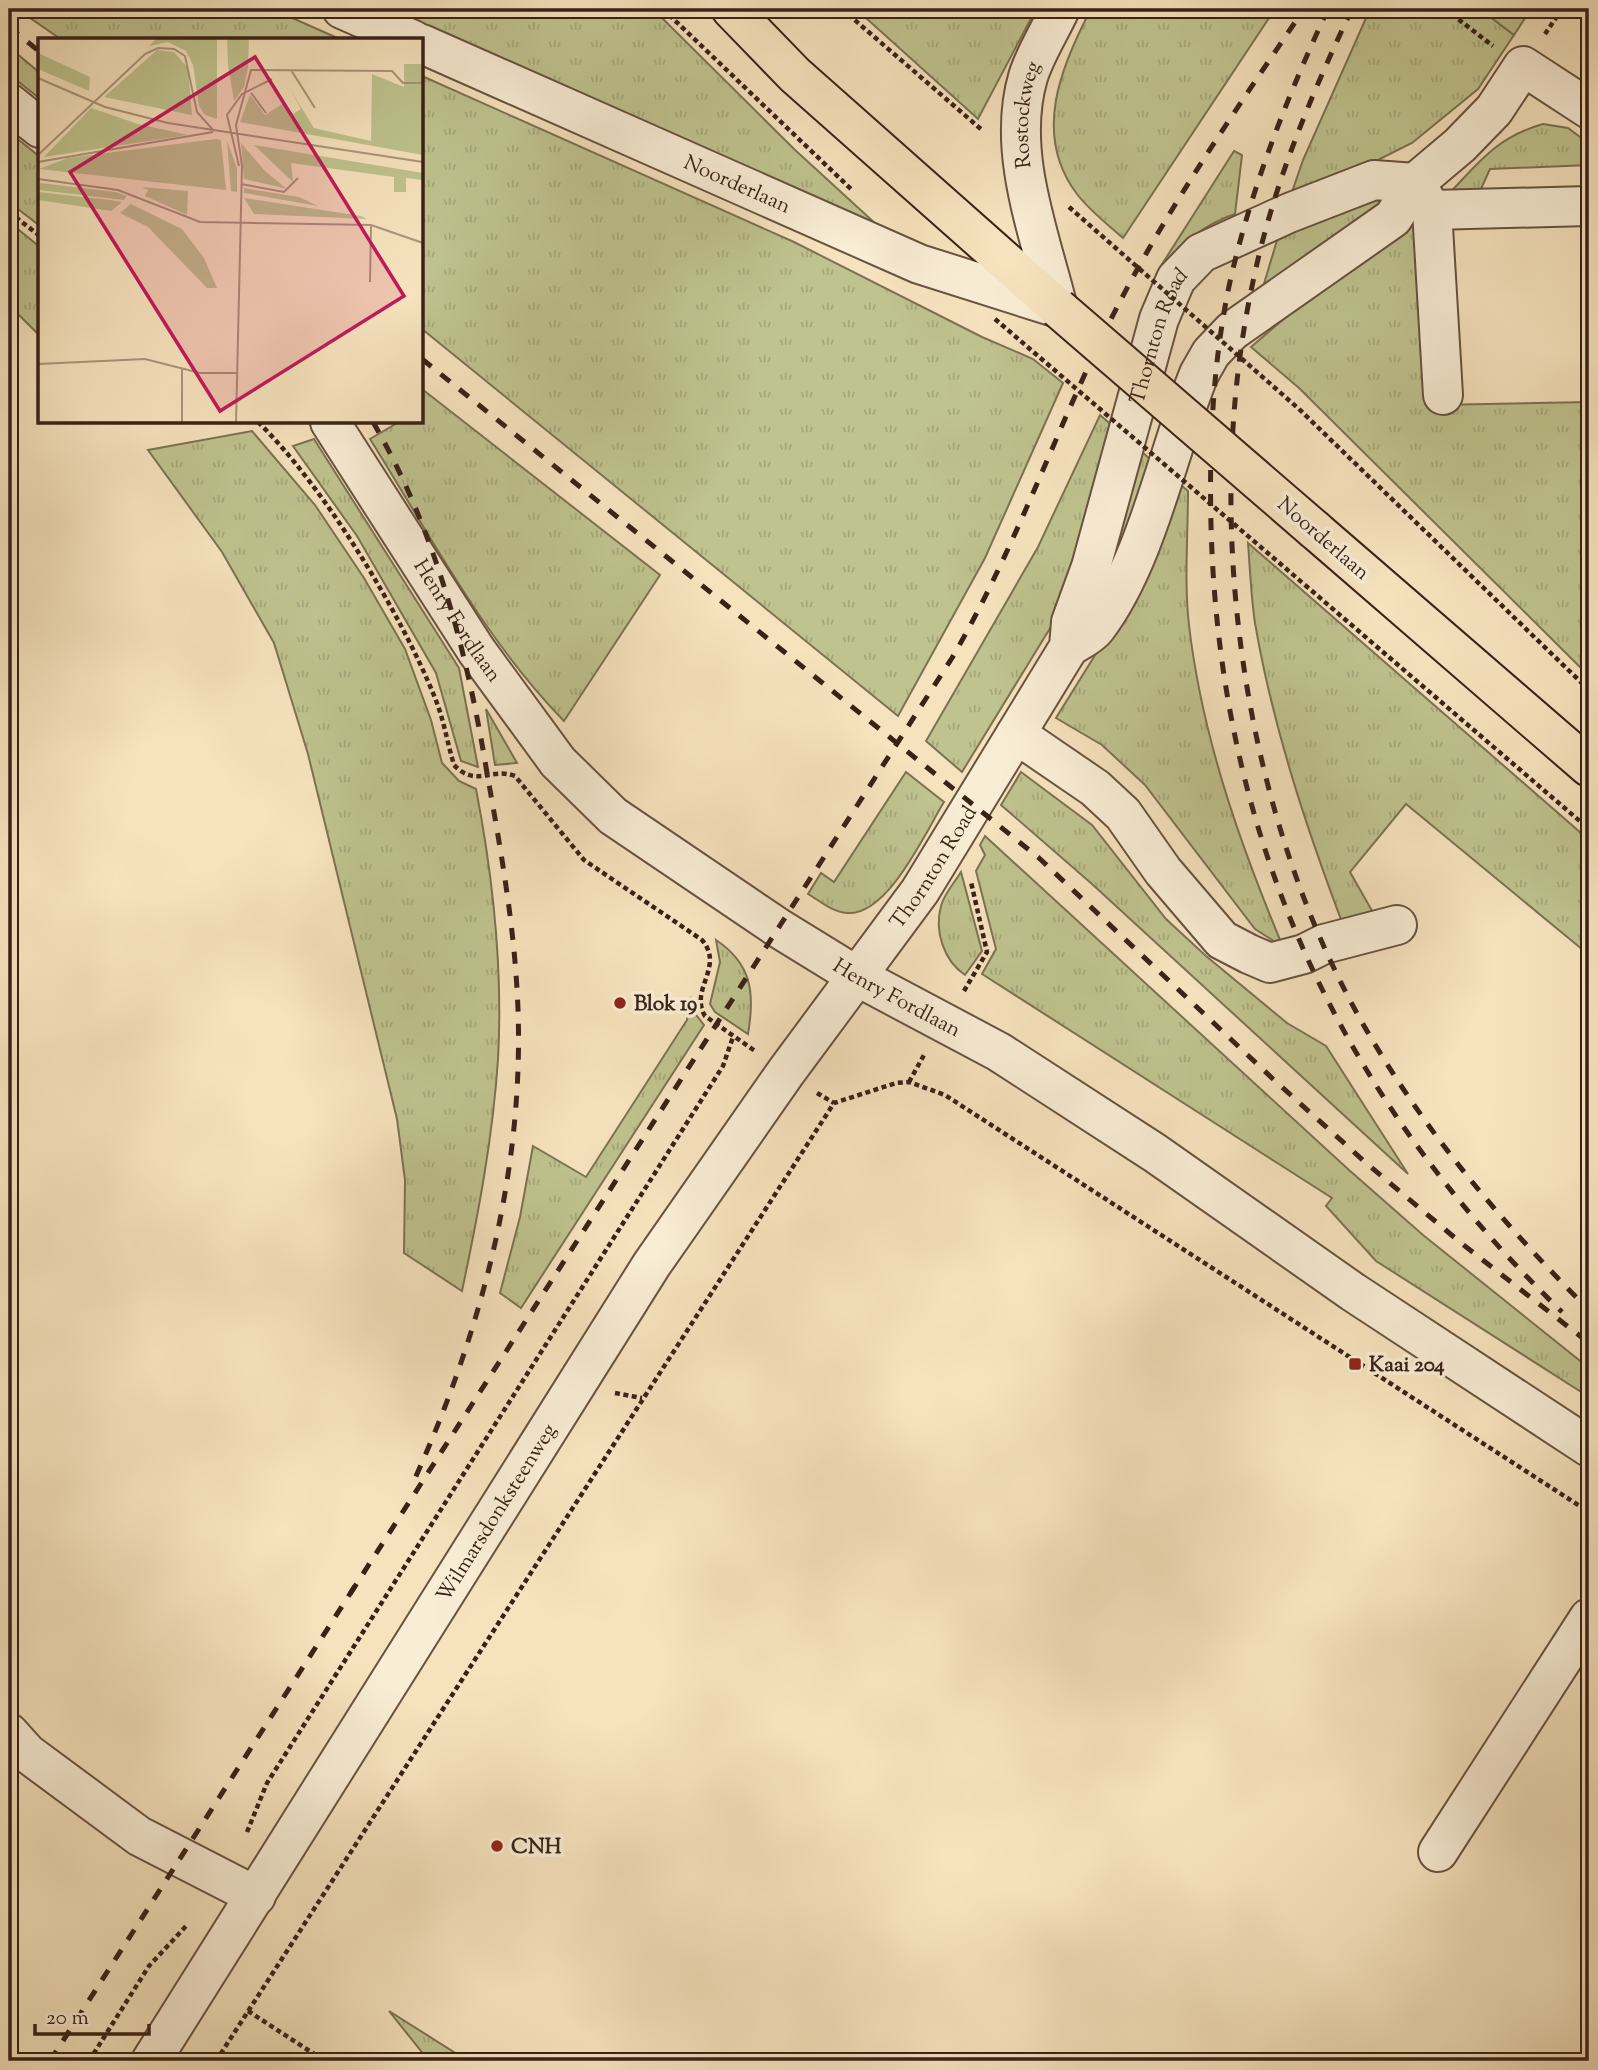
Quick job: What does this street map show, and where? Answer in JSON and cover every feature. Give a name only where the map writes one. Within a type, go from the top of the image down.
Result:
[{"type":"main road","name":"Noorderlaan","points":[[730,9],[794,75],[1058,308],[1589,767]]},
{"type":"street","points":[[342,9],[408,38]]},
{"type":"street","name":"Rostockweg","points":[[1058,308],[1023,165],[1021,119],[1028,76],[1060,9]]},
{"type":"street","name":"Noorderlaan","points":[[424,45],[945,274],[1058,308]]},
{"type":"street","points":[[1523,66],[1589,108]]},
{"type":"street","name":"Thornton Road","points":[[1069,647],[1095,631],[1132,562],[1190,397],[1211,353],[1232,331],[1424,197],[1460,145],[1494,110],[1523,66]]},
{"type":"street","points":[[9,103],[38,126]]},
{"type":"street","name":"Thornton Road","points":[[858,977],[920,891],[1069,647],[1071,622],[1091,567],[1159,320],[1176,279],[1186,265],[1226,240],[1374,180],[1424,197]]},
{"type":"street","points":[[1443,395],[1424,197],[1589,206]]},
{"type":"street","name":"Henry Fordlaan","points":[[331,424],[476,650],[558,762],[613,816],[780,929],[858,977],[973,1036],[1155,1153],[1353,1292],[1589,1447]]},
{"type":"street","points":[[1016,734],[1095,788],[1123,814],[1170,880],[1222,940],[1249,954],[1270,963],[1304,954],[1324,944],[1397,925]]},
{"type":"street","name":"Wilmarsdonksteenweg","points":[[151,2061],[652,1264],[786,1072],[858,977]]},
{"type":"street","points":[[1438,1852],[1589,1618]]},
{"type":"street","points":[[9,1734],[27,1753],[139,1836],[256,1896]]},
{"type":"path","points":[[663,9],[856,194]]},
{"type":"path","points":[[842,9],[1300,409],[1589,690]]},
{"type":"path","points":[[1445,9],[1523,66]]},
{"type":"path","points":[[9,212],[38,234]]},
{"type":"path","points":[[945,274],[1589,829]]},
{"type":"path","points":[[909,1082],[987,952],[970,880]]},
{"type":"path","points":[[89,2061],[149,1966],[185,1928],[247,1831],[267,1783],[716,1077],[733,1037]]},
{"type":"path","points":[[216,2061],[834,1103],[896,1083],[909,1082],[945,1095],[1589,1512]]},
{"type":"path","points":[[248,2011],[325,2061]]},
{"type":"green space","points":[[17,9],[272,9],[337,38],[59,38]]},
{"type":"green space","points":[[389,9],[653,9],[794,149],[877,225]]},
{"type":"green space","points":[[856,9],[1036,9],[978,119]]},
{"type":"green space","points":[[1091,9],[1275,9],[1123,238],[1077,194],[1063,171],[1056,148],[1056,101],[1062,77]]},
{"type":"green space","points":[[1370,9],[1480,9],[1514,35],[1478,89],[1412,143],[1342,178],[1291,195],[1303,160]]},
{"type":"green space","points":[[1480,9],[1531,9],[1514,35]]},
{"type":"green space","points":[[9,47],[38,71],[38,97],[9,74]]},
{"type":"green space","points":[[424,77],[794,242],[982,337],[1033,359],[1063,383],[985,558],[898,716],[424,331]]},
{"type":"green space","points":[[1543,124],[1568,128],[1588,143],[1589,165],[1490,169],[1475,202],[1443,200],[1487,154],[1511,137]]},
{"type":"green space","points":[[9,132],[38,155],[38,224],[9,202]]},
{"type":"green space","points":[[1234,151],[1242,155],[1235,214],[1223,218],[1194,236],[1162,271],[1159,269]]},
{"type":"green space","points":[[1384,193],[1392,196],[1260,297],[1278,237]]},
{"type":"green space","points":[[1421,217],[1435,405],[1589,402],[1589,676],[1299,388],[1251,347],[1309,297]]},
{"type":"green space","points":[[9,222],[38,245],[38,334],[9,305]]},
{"type":"green space","points":[[424,391],[660,575],[564,721],[508,656],[483,621],[370,439],[396,424],[424,424]]},
{"type":"green space","points":[[1100,415],[1115,428],[1078,558],[1052,625],[962,772],[926,741],[1038,547]]},
{"type":"green space","points":[[252,431],[315,505],[364,578],[405,649],[431,720],[442,763],[459,781],[476,789],[495,924],[499,1025],[496,1088],[489,1147],[462,1291],[404,1253],[405,1180],[397,1119],[308,754],[274,643],[222,552],[148,450]]},
{"type":"green space","points":[[314,439],[459,668],[478,767],[461,761],[436,673],[357,536],[293,446]]},
{"type":"green space","points":[[1138,448],[1153,462],[1111,577],[1109,549]]},
{"type":"green space","points":[[1177,482],[1188,491],[1186,575],[1189,625],[1203,708],[1238,829],[1283,947],[1255,929],[1145,785],[1102,745],[1056,718],[1115,623]]},
{"type":"green space","points":[[1248,543],[1589,840],[1589,955],[1406,804],[1350,872],[1375,916],[1345,930],[1317,855],[1271,701],[1255,623]]},
{"type":"green space","points":[[486,709],[517,763],[495,765]]},
{"type":"green space","points":[[906,772],[944,802],[916,852],[891,887],[877,901],[862,910],[847,913],[831,908],[808,894],[821,873],[834,882]]},
{"type":"green space","points":[[1021,772],[1092,825],[1166,919],[1206,956],[1287,1023],[1326,1046],[1408,1174],[1092,884],[1001,805]]},
{"type":"green space","points":[[985,836],[1349,1170],[1423,1235],[1589,1368],[1589,1397],[1376,1261],[1326,1206],[1332,1198],[982,974],[996,949],[976,871],[985,855],[980,845]]},
{"type":"green space","points":[[961,872],[982,951],[965,975],[946,954],[939,925],[942,902]]},
{"type":"green space","points":[[716,940],[728,949],[744,969],[751,1005],[748,1034],[715,1012],[710,1004],[720,962]]},
{"type":"green space","points":[[691,997],[693,1011],[704,1025],[521,1308],[500,1293],[520,1217],[533,1146],[586,1177],[687,1020]]},
{"type":"green space","points":[[389,2011],[468,2061],[429,2061]]},
{"type":"railway","points":[[350,1594],[952,658],[996,575],[1090,363],[1131,280],[1202,162],[1304,9]]},
{"type":"railway","points":[[1328,9],[1286,107],[1250,208],[1231,277],[1216,369],[1211,525],[1219,639],[1238,749],[1267,854],[1306,954],[1355,1050],[1414,1141],[1483,1229],[1562,1312]]},
{"type":"railway","points":[[1352,9],[1308,107],[1272,208],[1254,277],[1238,370],[1231,467],[1233,565],[1243,664],[1262,762],[1289,857],[1324,947],[1367,1031],[1415,1107],[1469,1178],[1497,1212],[1589,1310]]},
{"type":"railway","points":[[9,27],[38,50]]},
{"type":"railway","points":[[424,361],[1039,858],[1365,1162],[1461,1243],[1589,1343]]},
{"type":"railway","points":[[374,424],[395,463],[431,548],[458,637],[479,727],[502,861],[511,920],[518,1009],[514,1132],[493,1253],[458,1371],[412,1485]]},
{"type":"railway","points":[[50,2061],[355,1586]]},
{"type":"place","name":"Blok 19","points":[[620,1003]]},
{"type":"place","name":"Kaai 204","points":[[1355,1364]]},
{"type":"place","name":"CNH","points":[[497,1846]]}]
